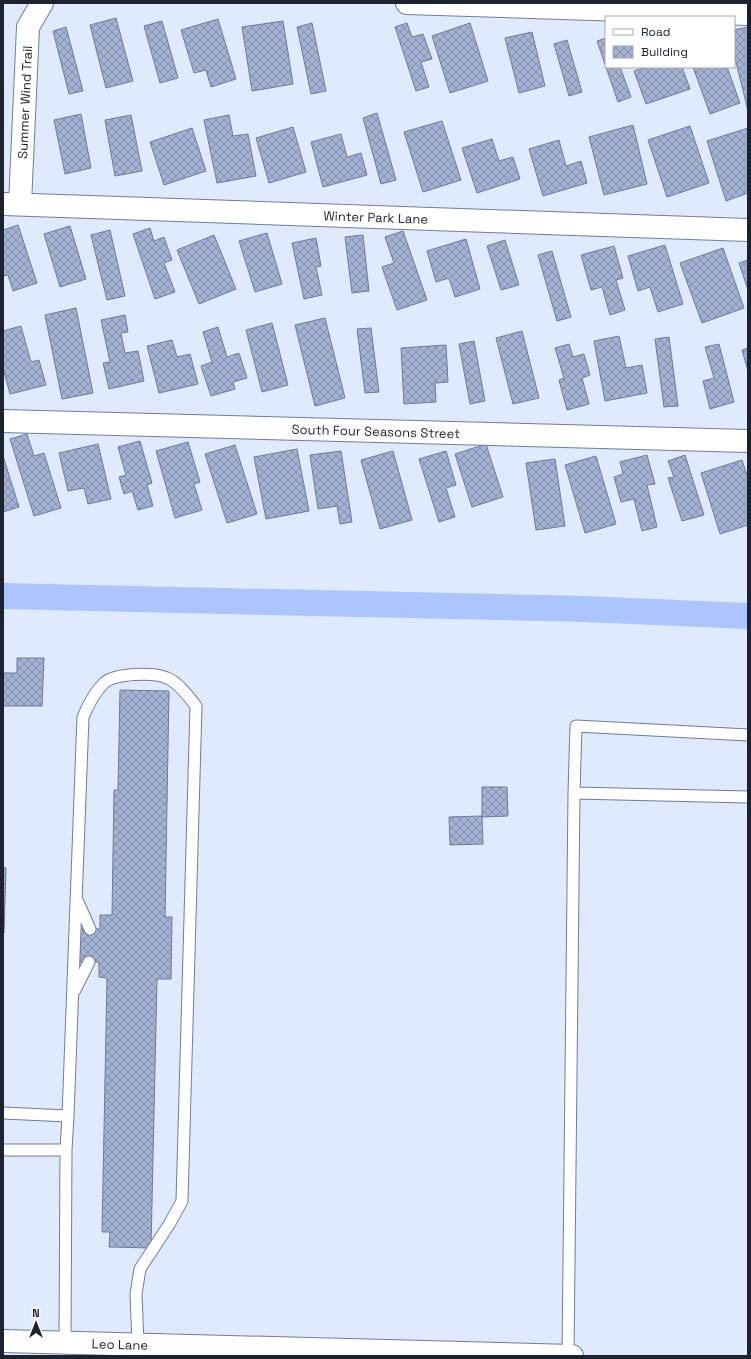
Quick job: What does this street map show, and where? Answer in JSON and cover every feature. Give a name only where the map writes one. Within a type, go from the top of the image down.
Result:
[{"type":"street","name":"Summer Wind Trail","points":[[11,204],[28,27],[42,3]]},
{"type":"street","points":[[407,3],[748,14]]},
{"type":"street","name":"Winter Park Lane","points":[[11,204],[748,230]]},
{"type":"street","name":"South Four Seasons Street","points":[[3,421],[748,441]]},
{"type":"street","name":"Leo Lane","points":[[3,1341],[65,1342],[128,1348],[238,1352],[572,1356]]},
{"type":"lane","points":[[65,1342],[66,1150],[83,717],[91,699],[105,682],[122,675],[147,674],[168,678],[185,692],[196,706],[182,1201],[170,1223],[140,1269],[128,1348]]},
{"type":"lane","points":[[568,1356],[576,726],[748,735]]},
{"type":"lane","points":[[574,793],[748,798]]},
{"type":"lane","points":[[76,898],[90,929]]},
{"type":"lane","points":[[73,994],[89,962]]},
{"type":"lane","points":[[3,1113],[68,1116]]},
{"type":"lane","points":[[3,1150],[66,1150]]},
{"type":"building","points":[[116,18],[133,81],[106,88],[90,25]]},
{"type":"building","points":[[218,19],[236,79],[211,87],[206,70],[194,73],[181,30]]},
{"type":"building","points":[[162,21],[178,78],[160,83],[144,26]]},
{"type":"building","points":[[283,21],[293,84],[252,91],[242,27]]},
{"type":"building","points":[[312,23],[326,91],[311,94],[297,27]]},
{"type":"building","points":[[407,23],[412,37],[423,34],[432,59],[421,62],[429,87],[416,91],[395,27]]},
{"type":"building","points":[[470,23],[488,81],[450,93],[432,36]]},
{"type":"building","points":[[66,27],[83,91],[69,94],[53,31]]},
{"type":"building","points":[[748,27],[748,111],[735,58],[735,30]]},
{"type":"building","points":[[532,32],[545,86],[519,93],[505,38]]},
{"type":"building","points":[[605,38],[605,64],[597,41]]},
{"type":"building","points":[[567,40],[582,92],[569,96],[554,44]]},
{"type":"building","points":[[606,68],[620,68],[631,97],[618,102]]},
{"type":"building","points":[[643,68],[682,68],[690,89],[646,104],[634,71]]},
{"type":"building","points":[[693,68],[727,68],[740,103],[710,114]]},
{"type":"building","points":[[377,113],[396,180],[381,184],[363,118]]},
{"type":"building","points":[[81,114],[91,168],[65,174],[54,120]]},
{"type":"building","points":[[131,115],[142,171],[115,176],[105,120]]},
{"type":"building","points":[[229,115],[233,136],[248,134],[256,176],[217,183],[204,120]]},
{"type":"building","points":[[442,121],[461,180],[423,192],[404,132]]},
{"type":"building","points":[[633,125],[647,184],[604,195],[589,137]]},
{"type":"building","points":[[690,126],[709,183],[667,197],[648,140]]},
{"type":"building","points":[[293,127],[306,172],[269,183],[256,138]]},
{"type":"building","points":[[192,128],[206,171],[164,185],[150,142]]},
{"type":"building","points":[[748,128],[748,193],[726,201],[707,141]]},
{"type":"building","points":[[341,134],[347,157],[361,153],[367,175],[323,187],[311,142]]},
{"type":"building","points":[[492,139],[499,161],[513,157],[520,179],[477,193],[462,148]]},
{"type":"building","points":[[559,140],[566,166],[581,161],[587,183],[543,196],[529,149]]},
{"type":"building","points":[[18,225],[37,283],[13,291],[8,275],[3,276],[3,230]]},
{"type":"building","points":[[70,226],[86,279],[60,287],[44,234]]},
{"type":"building","points":[[150,228],[154,241],[164,237],[172,260],[164,263],[175,292],[155,299],[133,234]]},
{"type":"building","points":[[110,230],[125,296],[107,300],[91,235]]},
{"type":"building","points":[[403,231],[427,300],[397,310],[382,267],[394,263],[385,237]]},
{"type":"building","points":[[267,233],[282,284],[255,292],[239,241]]},
{"type":"building","points":[[214,235],[236,289],[199,304],[177,250]]},
{"type":"building","points":[[363,235],[369,291],[352,293],[345,237]]},
{"type":"building","points":[[316,238],[321,266],[316,267],[322,295],[304,299],[292,243]]},
{"type":"building","points":[[466,239],[480,289],[455,297],[449,278],[436,282],[427,251]]},
{"type":"building","points":[[505,240],[519,285],[501,290],[487,246]]},
{"type":"building","points":[[665,245],[683,304],[658,312],[650,287],[638,291],[628,256]]},
{"type":"building","points":[[614,246],[623,278],[616,280],[625,310],[610,315],[602,287],[591,290],[581,255]]},
{"type":"building","points":[[723,248],[744,308],[702,323],[680,263]]},
{"type":"building","points":[[552,251],[571,317],[557,321],[538,255]]},
{"type":"building","points":[[748,260],[748,290],[739,263]]},
{"type":"building","points":[[76,308],[93,393],[62,399],[45,315]]},
{"type":"building","points":[[125,315],[128,332],[121,333],[125,353],[138,351],[144,381],[109,389],[103,363],[110,362],[101,320]]},
{"type":"building","points":[[325,318],[345,398],[315,406],[295,325]]},
{"type":"building","points":[[272,323],[288,385],[262,392],[246,330]]},
{"type":"building","points":[[21,326],[31,362],[39,360],[46,385],[10,394],[3,368],[3,331]]},
{"type":"building","points":[[218,327],[227,357],[239,353],[247,378],[233,382],[235,389],[211,396],[201,366],[212,362],[203,332]]},
{"type":"building","points":[[371,328],[379,392],[365,393],[357,329]]},
{"type":"building","points":[[522,331],[539,398],[513,404],[496,338]]},
{"type":"building","points":[[619,336],[626,368],[642,365],[647,393],[605,401],[594,341]]},
{"type":"building","points":[[669,337],[678,406],[664,407],[655,339]]},
{"type":"building","points":[[172,340],[177,357],[190,354],[198,384],[159,393],[147,346]]},
{"type":"building","points":[[474,341],[485,401],[470,404],[459,344]]},
{"type":"building","points":[[569,344],[573,357],[584,354],[590,375],[582,378],[589,404],[567,410],[559,380],[564,378],[555,348]]},
{"type":"building","points":[[719,344],[734,402],[710,409],[703,381],[714,378],[705,347]]},
{"type":"building","points":[[446,345],[448,382],[435,383],[436,402],[404,404],[401,348]]},
{"type":"building","points":[[748,348],[748,371],[742,350]]},
{"type":"building","points":[[27,434],[34,456],[44,453],[61,508],[34,516],[10,439]]},
{"type":"building","points":[[140,441],[152,483],[147,485],[153,506],[138,510],[132,491],[124,494],[119,477],[126,475],[118,447]]},
{"type":"building","points":[[188,442],[200,482],[194,484],[202,510],[175,518],[156,451]]},
{"type":"building","points":[[98,444],[111,499],[88,504],[84,488],[68,491],[59,453]]},
{"type":"building","points":[[486,444],[503,497],[472,507],[455,454]]},
{"type":"building","points":[[235,445],[257,514],[227,523],[205,454]]},
{"type":"building","points":[[297,449],[309,511],[266,519],[254,457]]},
{"type":"building","points":[[341,451],[352,522],[340,524],[337,506],[318,509],[310,455]]},
{"type":"building","points":[[393,451],[412,520],[380,529],[361,460]]},
{"type":"building","points":[[446,451],[456,485],[446,488],[455,517],[439,522],[419,459]]},
{"type":"building","points":[[647,455],[655,484],[647,485],[657,527],[642,531],[634,499],[621,502],[614,477],[623,474],[620,462]]},
{"type":"building","points":[[685,455],[704,515],[682,521],[668,478],[674,477],[668,461]]},
{"type":"building","points":[[3,456],[19,507],[3,512]]},
{"type":"building","points":[[596,456],[616,524],[585,533],[565,465]]},
{"type":"building","points":[[555,459],[565,526],[536,530],[526,463]]},
{"type":"building","points":[[742,460],[748,478],[748,525],[720,534],[701,473]]},
{"type":"building","points":[[17,658],[44,658],[42,706],[3,706],[3,673],[17,673]]},
{"type":"building","points":[[120,690],[169,691],[165,917],[172,917],[171,979],[157,979],[151,1248],[109,1247],[110,1232],[102,1232],[107,978],[99,977],[99,962],[77,962],[78,929],[100,929],[100,915],[112,915],[114,790],[118,790]]},
{"type":"building","points":[[482,787],[507,787],[508,816],[482,817]]},
{"type":"building","points":[[482,816],[483,844],[450,845],[449,817]]},
{"type":"building","points":[[3,867],[6,868],[4,933],[3,933]]},
{"type":"waterway","points":[[3,596],[583,609],[748,616]]}]
